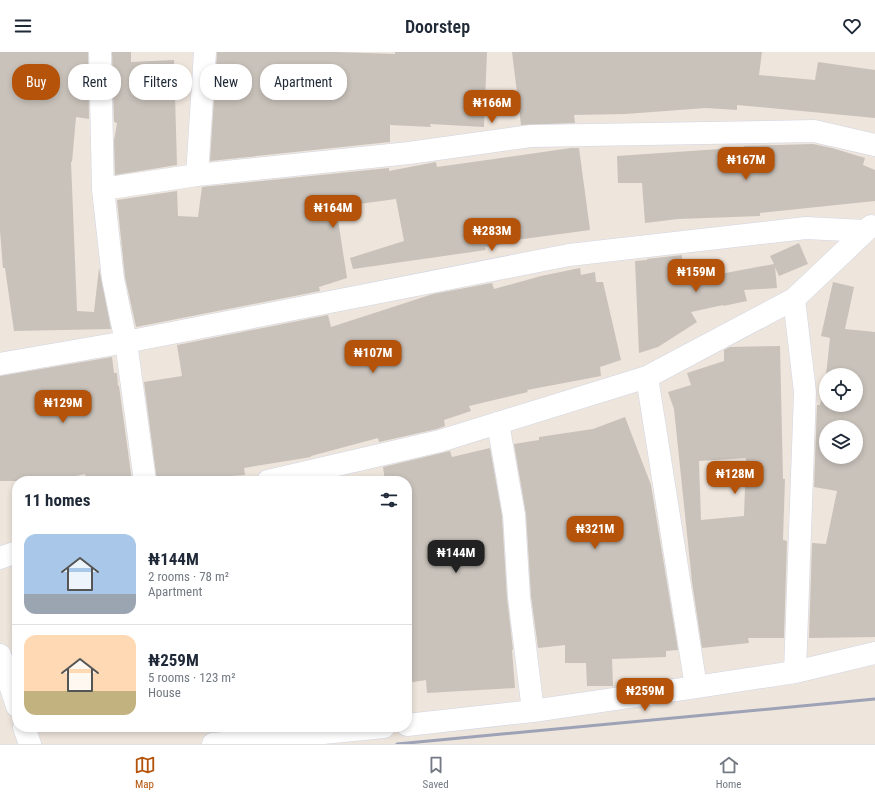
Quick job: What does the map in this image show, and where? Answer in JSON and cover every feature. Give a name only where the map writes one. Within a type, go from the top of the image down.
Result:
[{"type":"street","points":[[100,52],[103,189],[113,279],[126,342],[143,476]]},
{"type":"street","points":[[197,175],[205,52]]},
{"type":"street","points":[[103,189],[197,175],[409,152],[531,136],[814,131],[875,145]]},
{"type":"street","points":[[0,364],[126,342],[569,255],[806,228],[870,227]]},
{"type":"street","points":[[290,476],[440,442],[647,377],[794,299],[870,227]]},
{"type":"street","points":[[794,299],[805,392],[795,672]]},
{"type":"street","points":[[647,377],[696,687]]},
{"type":"street","points":[[498,423],[514,515],[519,598],[532,711]]},
{"type":"street","points":[[0,558],[12,554]]},
{"type":"street","points":[[412,724],[532,711],[795,672],[875,653]]},
{"type":"street","points":[[0,655],[12,691]]},
{"type":"street","points":[[26,732],[30,744]]},
{"type":"street","points":[[213,744],[334,732]]},
{"type":"building","points":[[0,52],[88,52],[88,64],[68,64],[68,100],[89,100],[89,119],[76,117],[71,162],[77,311],[94,312],[99,268],[111,329],[14,331],[5,268],[3,268],[0,231]]},
{"type":"building","points":[[112,52],[131,52],[131,62],[174,60],[174,64],[129,64],[129,100],[175,100],[177,165],[115,175],[114,141],[117,123],[114,122],[113,100],[121,100],[121,64],[112,64]]},
{"type":"building","points":[[217,52],[337,52],[395,54],[395,52],[487,52],[484,127],[430,124],[431,127],[390,125],[390,142],[210,161],[214,100],[252,100],[252,64],[216,64]]},
{"type":"building","points":[[512,52],[762,52],[759,75],[815,80],[818,62],[875,70],[875,118],[737,105],[737,110],[706,108],[625,114],[574,115],[575,123],[521,125]]},
{"type":"building","points":[[813,144],[865,158],[863,165],[875,170],[875,201],[760,213],[760,216],[678,219],[645,223],[642,183],[618,183],[617,156],[720,148],[745,148],[744,146]]},
{"type":"building","points":[[579,148],[590,230],[516,240],[517,242],[485,247],[486,250],[353,269],[350,258],[404,241],[396,199],[336,207],[347,278],[319,287],[320,291],[136,327],[125,277],[117,200],[177,191],[178,216],[198,217],[202,187],[389,168],[389,171],[436,162],[437,167]]},
{"type":"building","points":[[799,243],[808,264],[779,276],[775,267],[777,288],[744,290],[747,301],[691,312],[697,322],[658,347],[639,353],[635,261],[682,255],[682,261],[688,280],[774,264],[770,256]]},
{"type":"building","points":[[580,268],[581,275],[595,272],[596,282],[603,282],[621,360],[600,367],[601,376],[527,390],[528,392],[469,406],[471,411],[444,420],[445,426],[437,429],[379,442],[378,438],[311,457],[244,468],[245,475],[156,476],[144,382],[182,376],[177,345],[328,315],[331,327],[433,294],[492,283],[494,289],[541,276]]},
{"type":"building","points":[[833,282],[854,287],[845,329],[875,332],[875,637],[809,638],[812,543],[826,544],[837,491],[814,487],[817,405],[819,405],[819,412],[863,412],[863,368],[827,368],[830,338],[821,336]]},
{"type":"building","points":[[780,346],[783,479],[785,479],[783,540],[787,541],[784,638],[748,638],[749,643],[702,648],[692,582],[674,409],[668,392],[691,385],[687,373],[724,361],[724,350],[730,347]],"holes":[[[746,458],[744,516],[701,520],[699,461]]]},
{"type":"building","points":[[112,357],[114,373],[117,373],[131,476],[85,476],[85,474],[76,476],[12,476],[12,481],[0,481],[0,376]]},
{"type":"building","points":[[625,417],[651,485],[678,650],[666,651],[666,657],[612,659],[613,686],[587,686],[586,663],[565,663],[565,645],[538,648],[531,596],[526,514],[514,444],[539,440],[539,437],[593,429]]},
{"type":"building","points":[[490,448],[502,516],[515,688],[427,693],[426,680],[412,682],[412,476],[384,476],[383,467],[450,451],[452,457]]},
{"type":"railway","points":[[397,744],[875,699]]}]
